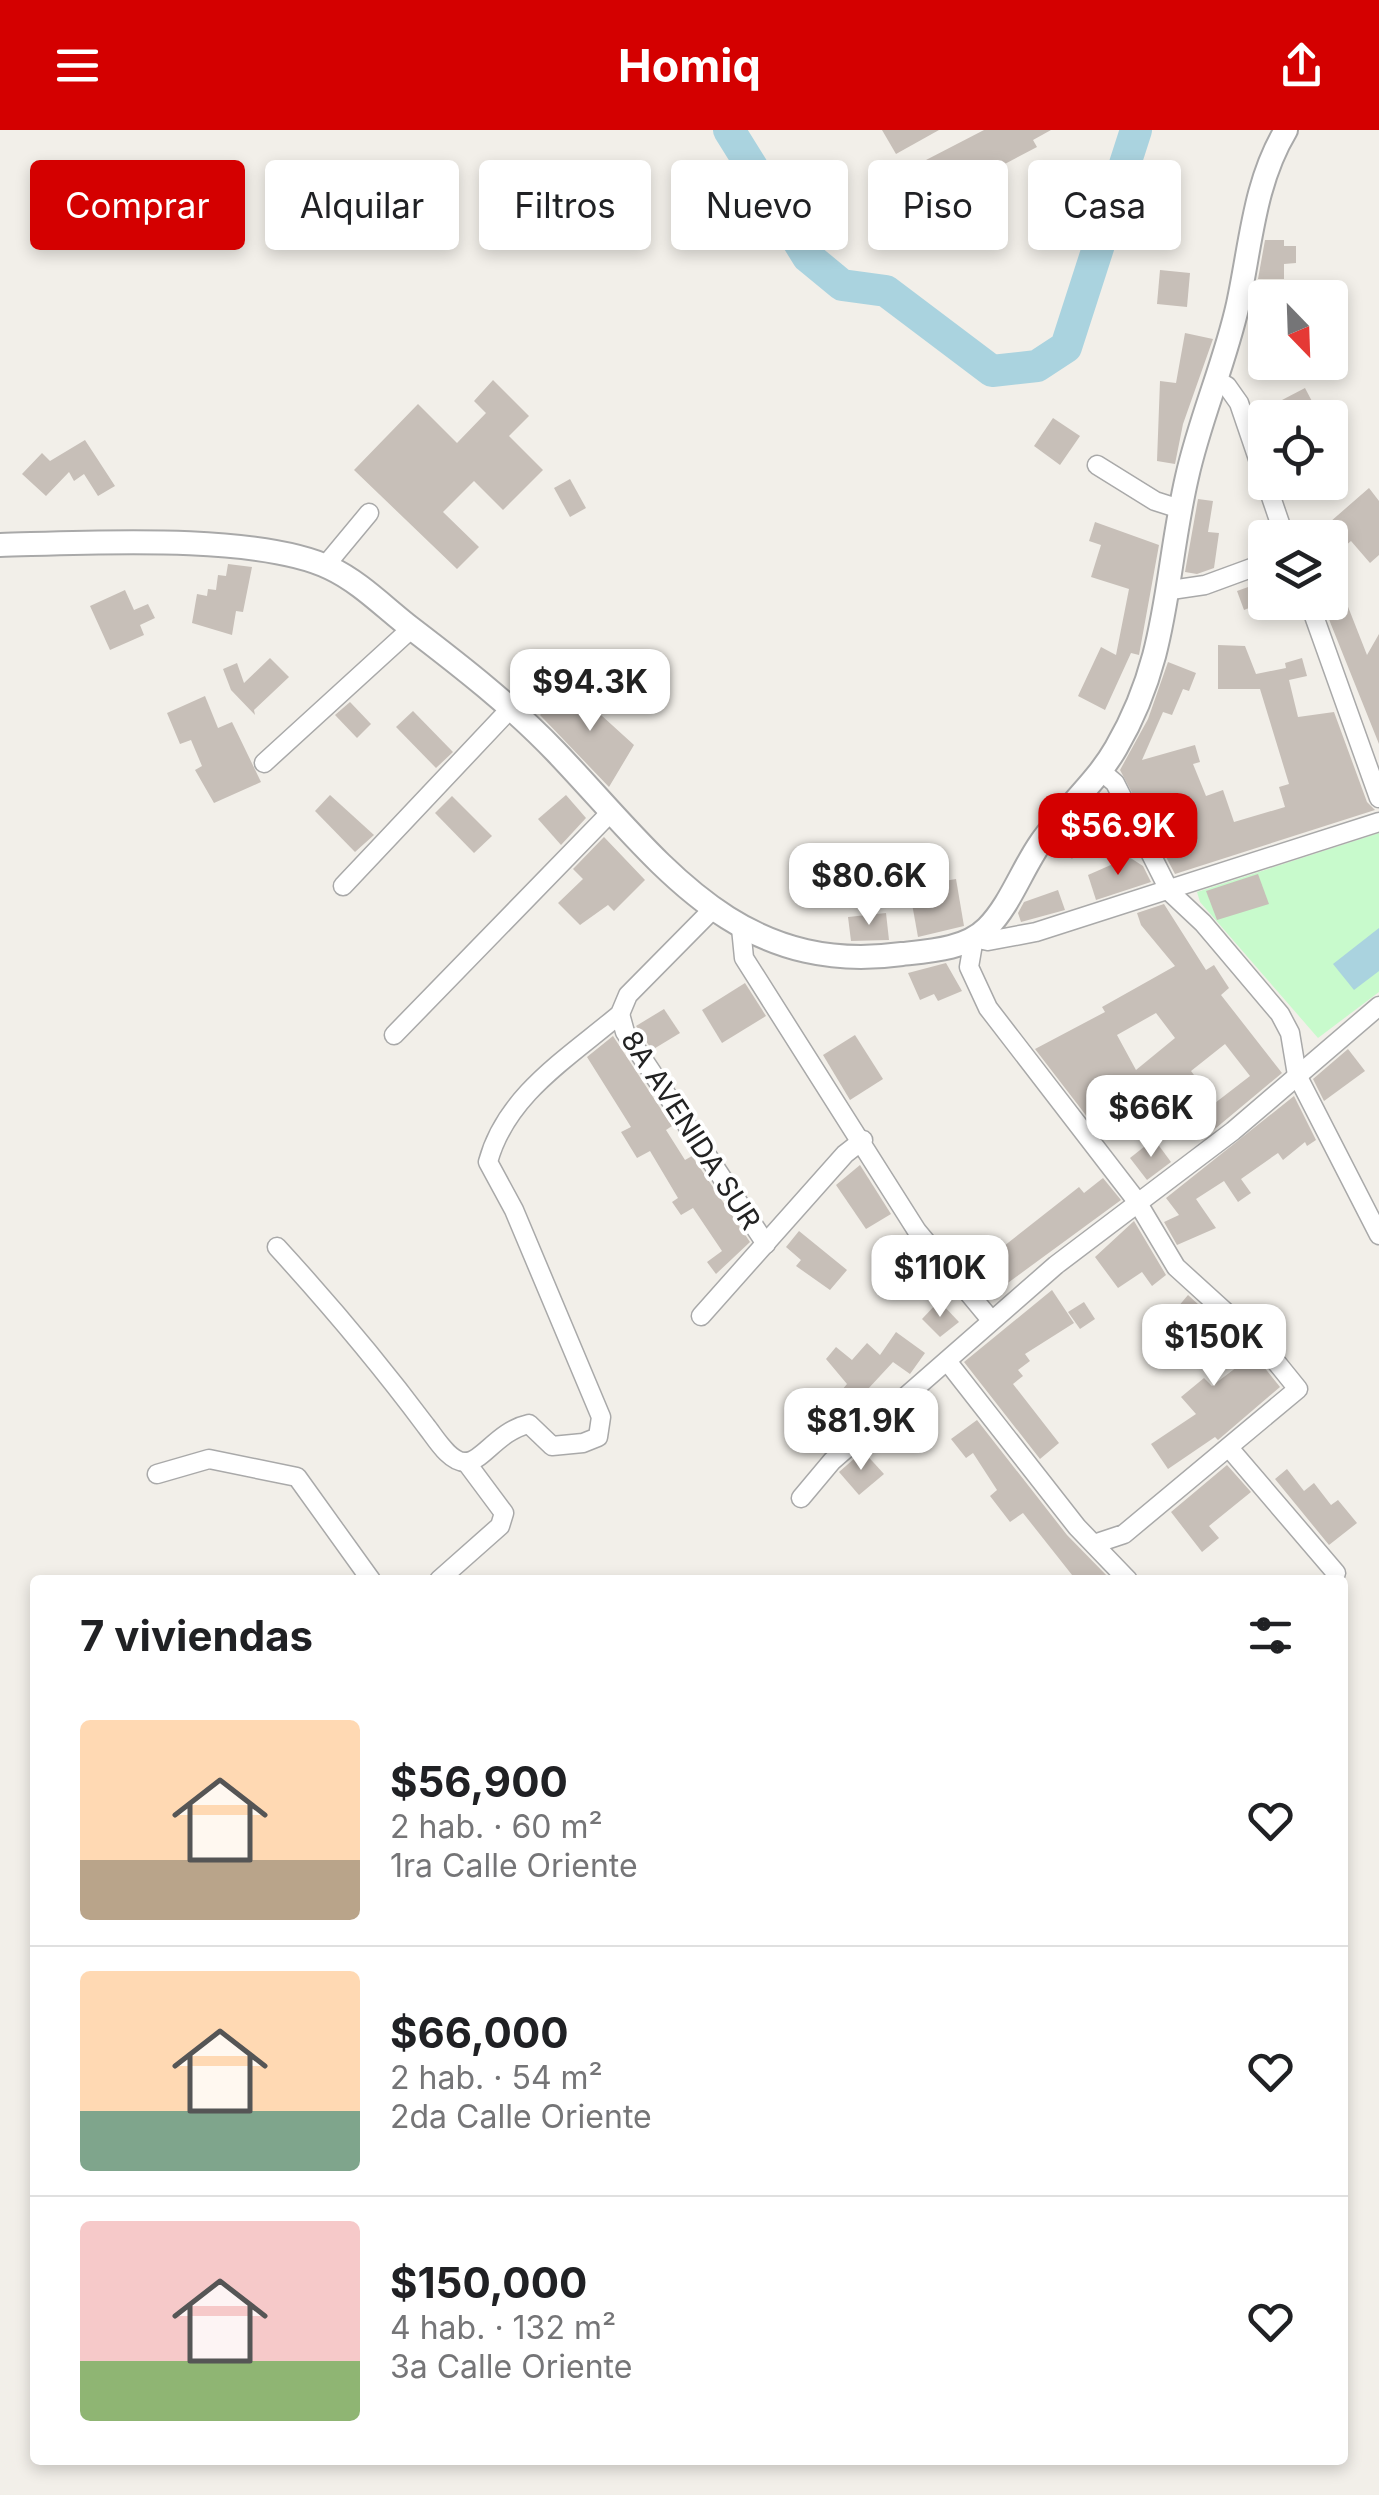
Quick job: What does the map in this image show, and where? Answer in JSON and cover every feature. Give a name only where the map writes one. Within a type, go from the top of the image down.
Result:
[{"type":"street","points":[[1097,1543],[1124,1534],[1230,1449],[1298,1388],[1264,1347],[1176,1267],[1136,1200],[988,1008],[968,968],[974,938],[988,927],[1061,815],[1101,771],[1125,731],[1154,667],[1195,444],[1218,382],[1260,191],[1286,130]]},
{"type":"street","points":[[1218,382],[1227,386],[1239,404],[1279,520]]},
{"type":"street","points":[[1097,465],[1155,501],[1180,509]]},
{"type":"street","points":[[325,566],[369,513]]},
{"type":"street","points":[[0,545],[210,546],[325,566],[412,628],[511,708],[659,864],[712,910],[741,928],[807,954],[829,958],[904,954],[974,938],[988,941],[1022,935],[1170,892],[1379,822]]},
{"type":"street","points":[[1171,590],[1205,585],[1248,569]]},
{"type":"street","points":[[1315,620],[1379,798]]},
{"type":"street","points":[[264,762],[412,628]]},
{"type":"street","points":[[343,886],[511,708]]},
{"type":"street","points":[[1101,771],[1115,784],[1170,892],[1203,922],[1280,1014],[1290,1033],[1297,1075],[1379,1235]]},
{"type":"street","points":[[394,1034],[611,812]]},
{"type":"street","points":[[466,1462],[481,1458],[509,1428],[529,1424],[552,1446],[583,1443],[598,1436],[601,1416],[514,1210],[488,1162],[495,1136],[514,1104],[620,1014],[628,995],[712,910]]},
{"type":"street","points":[[741,928],[744,958],[918,1231],[991,1320]]},
{"type":"street","points":[[800,1498],[832,1461],[991,1320],[1136,1200],[1233,1131],[1379,1006]]},
{"type":"street","name":"8A AVENIDA SUR","points":[[620,1014],[625,1032],[766,1244]]},
{"type":"street","points":[[701,1316],[862,1140]]},
{"type":"street","points":[[276,1247],[365,1343],[440,1444],[466,1462],[504,1513],[500,1526],[445,1575]]},
{"type":"street","points":[[947,1361],[1077,1527],[1097,1543],[1124,1575]]},
{"type":"street","points":[[1230,1449],[1336,1573]]},
{"type":"street","points":[[157,1474],[209,1459],[297,1476],[367,1575]]},
{"type":"green space","points":[[1379,833],[1379,992],[1318,1038],[1200,902],[1197,892]]},
{"type":"water","points":[[1379,928],[1379,971],[1354,990],[1333,964]]},
{"type":"building","points":[[882,130],[939,130],[896,154]]},
{"type":"building","points":[[984,130],[1051,130],[1033,140],[1037,147],[1008,162],[926,160]]},
{"type":"building","points":[[1265,240],[1284,240],[1284,246],[1296,246],[1296,263],[1284,264],[1284,279],[1258,279]]},
{"type":"building","points":[[1160,270],[1190,273],[1187,307],[1157,304]]},
{"type":"building","points":[[1185,333],[1213,339],[1183,424],[1175,464],[1157,461],[1160,381],[1176,383]]},
{"type":"building","points":[[493,380],[529,416],[509,436],[543,470],[503,510],[474,481],[443,512],[479,547],[457,569],[354,470],[418,404],[457,443],[486,413],[474,401]]},
{"type":"building","points":[[1305,388],[1311,400],[1282,400]]},
{"type":"building","points":[[1053,418],[1080,436],[1060,465],[1034,446]]},
{"type":"building","points":[[85,440],[115,486],[98,496],[84,474],[74,481],[69,472],[46,496],[22,474],[42,453],[50,461]]},
{"type":"building","points":[[570,479],[586,508],[570,517],[554,488]]},
{"type":"building","points":[[1369,488],[1379,501],[1379,555],[1370,563],[1351,541],[1348,544],[1348,520],[1332,520]]},
{"type":"building","points":[[1198,499],[1213,501],[1208,532],[1219,533],[1214,568],[1197,574],[1185,572]]},
{"type":"building","points":[[1095,522],[1159,545],[1139,655],[1131,653],[1105,710],[1078,696],[1101,647],[1116,655],[1129,589],[1091,577],[1101,545],[1089,541]]},
{"type":"building","points":[[228,564],[252,567],[243,612],[236,611],[232,635],[192,623],[197,594],[207,596],[208,589],[216,590],[218,575],[226,576]]},
{"type":"building","points":[[1248,587],[1248,608],[1244,610],[1237,591]]},
{"type":"building","points":[[125,590],[134,610],[148,604],[155,618],[140,625],[144,635],[110,650],[90,606]]},
{"type":"building","points":[[1348,607],[1367,655],[1379,634],[1379,744],[1329,620],[1348,620]]},
{"type":"building","points":[[1218,645],[1245,646],[1256,674],[1286,668],[1285,663],[1302,658],[1307,676],[1289,680],[1298,717],[1334,712],[1367,802],[1375,810],[1175,874],[1120,770],[1148,719],[1168,662],[1196,673],[1189,691],[1183,689],[1172,715],[1163,712],[1142,760],[1195,745],[1200,762],[1193,764],[1206,796],[1223,790],[1234,822],[1285,807],[1279,787],[1289,784],[1260,689],[1218,689]]},
{"type":"building","points":[[270,658],[289,677],[254,710],[255,715],[231,690],[223,669],[237,663],[244,683]]},
{"type":"building","points":[[587,690],[608,697],[601,715],[634,745],[609,787],[540,715],[562,693],[580,711]]},
{"type":"building","points":[[205,696],[218,728],[232,722],[261,782],[214,803],[195,770],[202,766],[191,740],[180,744],[167,713]]},
{"type":"building","points":[[350,702],[371,724],[357,738],[335,715]]},
{"type":"building","points":[[413,711],[453,752],[436,768],[396,727]]},
{"type":"building","points":[[330,795],[374,835],[355,852],[315,811]]},
{"type":"building","points":[[566,795],[586,818],[561,845],[538,819]]},
{"type":"building","points":[[452,796],[492,836],[474,853],[435,813]]},
{"type":"building","points":[[1115,817],[1128,837],[1111,851],[1096,832]]},
{"type":"building","points":[[1078,820],[1094,834],[1072,859],[1057,846]]},
{"type":"building","points":[[604,837],[645,880],[614,911],[608,905],[580,925],[558,903],[583,879],[573,869]]},
{"type":"building","points":[[1129,857],[1143,866],[1151,882],[1096,900],[1088,875]]},
{"type":"building","points":[[1258,874],[1269,904],[1217,920],[1206,891]]},
{"type":"building","points":[[956,879],[964,926],[918,937],[909,887]]},
{"type":"building","points":[[1058,890],[1065,910],[1021,922],[1018,913],[1024,902]]},
{"type":"building","points":[[1164,904],[1206,970],[1214,965],[1229,988],[1221,995],[1282,1073],[1210,1133],[1175,1089],[1105,1140],[1035,1049],[1105,1012],[1102,1007],[1175,966],[1141,925],[1137,913]],"holes":[[[1156,1013],[1175,1038],[1136,1070],[1117,1035]],[[1225,1044],[1250,1076],[1215,1103],[1191,1071]]]},
{"type":"building","points":[[886,913],[889,940],[851,941],[848,917]]},
{"type":"building","points":[[946,963],[962,991],[938,1001],[934,994],[920,1000],[908,973]]},
{"type":"building","points":[[745,983],[766,1016],[722,1043],[702,1010]]},
{"type":"building","points":[[664,1009],[680,1033],[652,1050],[636,1026]]},
{"type":"building","points":[[855,1035],[883,1079],[850,1100],[823,1055]]},
{"type":"building","points":[[613,1036],[672,1126],[666,1130],[685,1160],[692,1156],[750,1242],[716,1274],[707,1262],[722,1251],[693,1208],[681,1215],[672,1202],[678,1198],[650,1151],[637,1158],[621,1132],[631,1127],[587,1057]]},
{"type":"building","points":[[1348,1049],[1365,1071],[1324,1101],[1313,1079]]},
{"type":"building","points":[[1294,1096],[1316,1140],[1307,1146],[1305,1142],[1283,1160],[1278,1153],[1241,1179],[1251,1193],[1238,1202],[1224,1181],[1196,1199],[1216,1228],[1177,1245],[1164,1222],[1179,1215],[1166,1198]]},
{"type":"building","points":[[1154,1139],[1171,1162],[1147,1180],[1130,1158]]},
{"type":"building","points":[[860,1165],[891,1214],[866,1229],[836,1185]]},
{"type":"building","points":[[1103,1178],[1121,1200],[1005,1285],[985,1261],[1079,1187],[1084,1193]]},
{"type":"building","points":[[1134,1221],[1166,1275],[1152,1286],[1142,1272],[1118,1288],[1095,1257]]},
{"type":"building","points":[[799,1231],[847,1270],[830,1290],[796,1266],[801,1260],[786,1247]]},
{"type":"building","points":[[1052,1290],[1074,1323],[1025,1354],[1030,1361],[1018,1370],[1023,1376],[1013,1384],[1059,1443],[1040,1459],[964,1362]]},
{"type":"building","points":[[1188,1295],[1255,1356],[1280,1387],[1218,1440],[1215,1437],[1168,1469],[1151,1444],[1196,1414],[1181,1397],[1204,1378],[1212,1386],[1237,1367],[1199,1328],[1189,1339],[1166,1321]]},
{"type":"building","points":[[939,1301],[959,1322],[940,1337],[922,1319]]},
{"type":"building","points":[[1084,1302],[1095,1319],[1080,1329],[1068,1312]]},
{"type":"building","points":[[896,1332],[925,1353],[910,1374],[893,1362],[855,1403],[866,1412],[843,1435],[819,1417],[847,1384],[826,1359],[836,1347],[852,1360],[867,1343],[880,1355]]},
{"type":"building","points":[[977,1420],[1067,1535],[1106,1575],[1072,1575],[1023,1513],[1010,1522],[990,1496],[997,1490],[973,1453],[966,1458],[951,1439]]},
{"type":"building","points":[[863,1451],[884,1474],[859,1495],[839,1472]]},
{"type":"building","points":[[1227,1465],[1251,1492],[1209,1526],[1219,1538],[1202,1552],[1171,1512]]},
{"type":"building","points":[[1287,1469],[1304,1491],[1314,1483],[1331,1505],[1338,1500],[1357,1523],[1329,1545],[1275,1479]]},
{"type":"waterway","points":[[729,130],[808,257],[842,285],[886,291],[992,371],[1037,366],[1066,347],[1136,130]]}]
